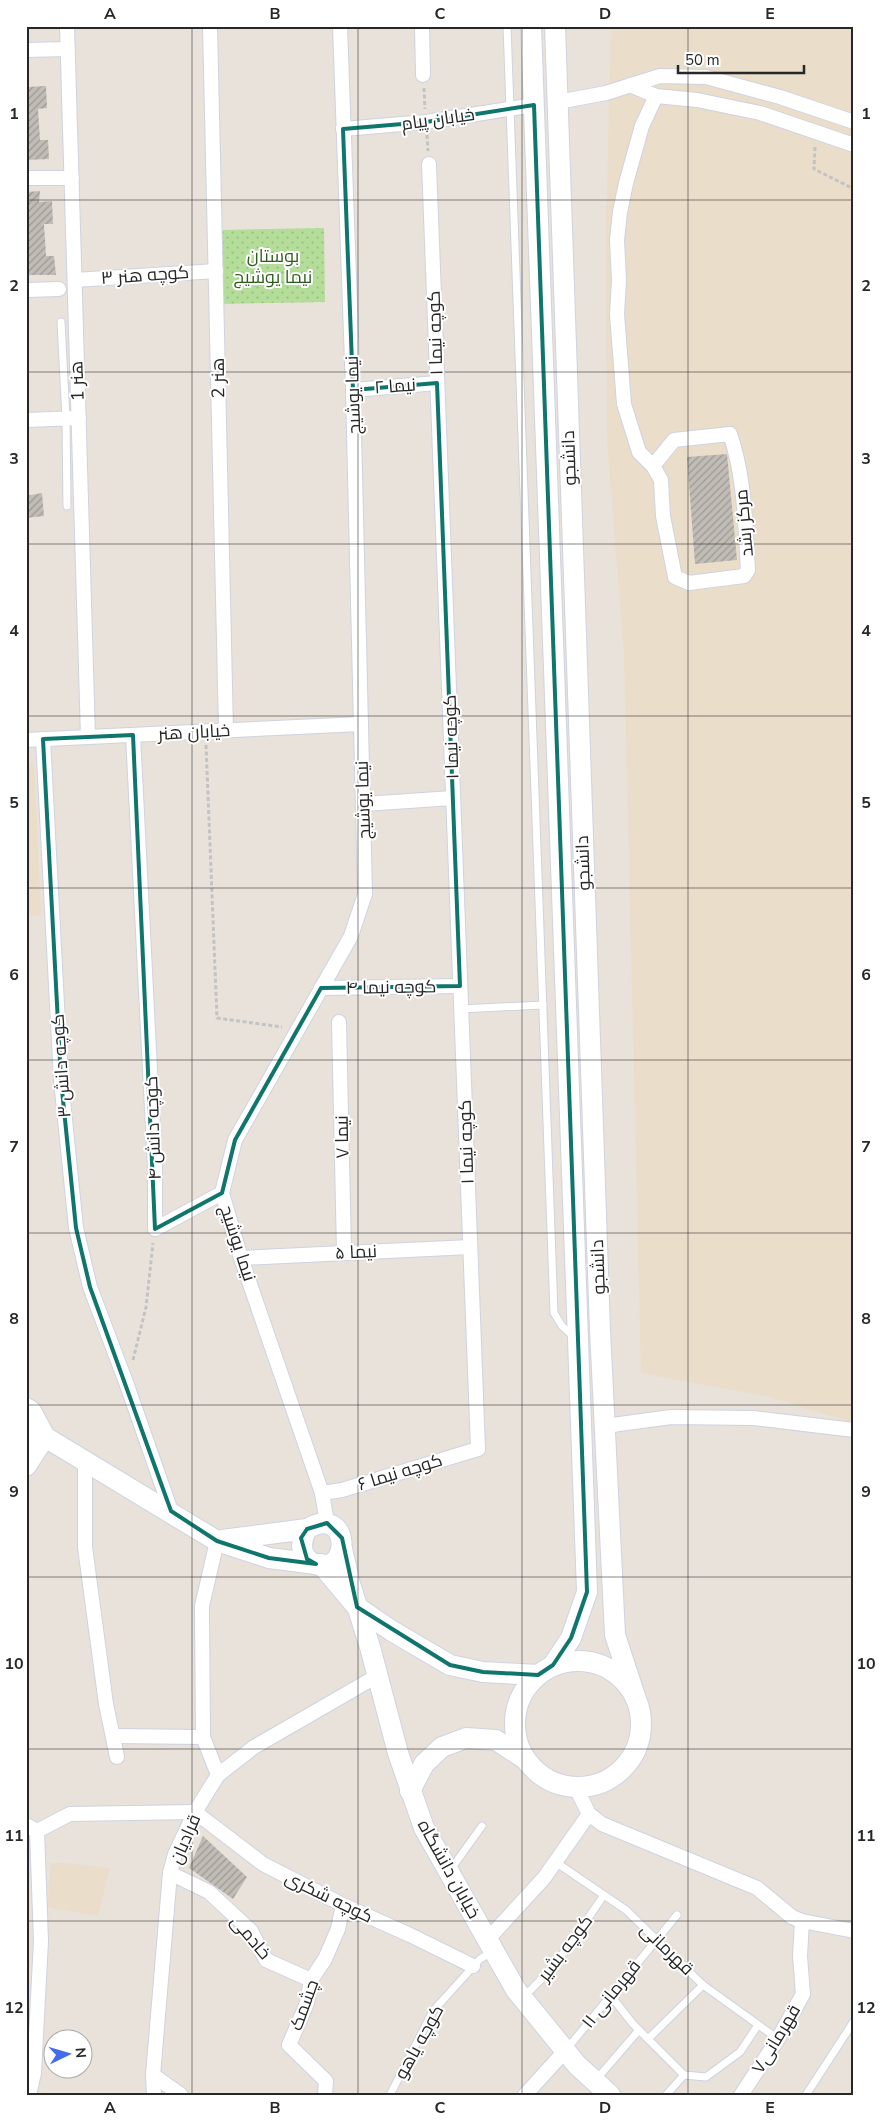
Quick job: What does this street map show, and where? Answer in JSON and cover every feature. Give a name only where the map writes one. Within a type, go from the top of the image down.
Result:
[{"type":"street","name":"هنر 1","points":[[67,26],[75,280],[72,418],[88,737]]},
{"type":"street","name":"هنر 2","points":[[210,26],[226,730]]},
{"type":"street","name":"نیما یوشیج","points":[[327,1523],[322,1493],[241,1258],[222,1193],[235,1140],[351,936],[365,894],[353,390],[340,26]]},
{"type":"street","points":[[422,26],[423,75]]},
{"type":"street","name":"دانشجو","points":[[531,26],[576,1338],[587,1592],[572,1638],[546,1670]]},
{"type":"street","name":"دانشجو","points":[[555,26],[571,519],[605,1426],[615,1635],[635,1696]]},
{"type":"street","points":[[26,50],[68,49]]},
{"type":"street","points":[[534,105],[606,93],[660,76],[706,77],[780,97],[854,122]]},
{"type":"street","points":[[630,85],[656,96],[697,100],[760,113],[854,145]]},
{"type":"street","name":"مرکز رشد","points":[[653,466],[674,440],[730,434],[737,454],[744,510],[748,570],[744,576],[689,583],[675,577],[663,516],[661,480],[653,466],[639,452],[624,404],[617,314],[619,280],[617,240],[626,182],[642,126],[656,96]]},
{"type":"street","name":"خیابان پیام","points":[[343,129],[426,122],[534,105]]},
{"type":"street","name":"کوچه نیما ۱","points":[[429,164],[478,1449]]},
{"type":"street","points":[[26,178],[72,178]]},
{"type":"street","name":"کوچه هنر ۳","points":[[75,280],[216,270]]},
{"type":"street","points":[[26,290],[59,289]]},
{"type":"street","name":"نیما ۲","points":[[353,390],[437,383]]},
{"type":"street","points":[[26,420],[72,418]]},
{"type":"street","name":"خیابان هنر","points":[[26,740],[361,724]]},
{"type":"street","name":"کوچه دانش ۴","points":[[133,735],[155,1168],[155,1229]]},
{"type":"street","name":"کوچه دانش ۳","points":[[43,739],[61,1080],[76,1228],[90,1287],[127,1384]]},
{"type":"street","points":[[364,804],[453,798]]},
{"type":"street","name":"کوچه نیما ۴","points":[[321,988],[460,986]]},
{"type":"street","name":"نیما ۷","points":[[340,1022],[344,1252]]},
{"type":"street","points":[[155,1229],[222,1193]]},
{"type":"street","name":"نیما ۵","points":[[241,1258],[470,1247]]},
{"type":"street","points":[[127,1384],[171,1511]]},
{"type":"street","points":[[26,1408],[31,1411],[36,1435],[26,1466]]},
{"type":"street","points":[[605,1426],[671,1418],[753,1418],[854,1430]]},
{"type":"street","points":[[36,1435],[171,1511],[217,1541],[269,1558],[319,1564],[327,1564],[337,1559],[342,1549],[342,1538],[337,1529],[327,1523],[316,1523],[307,1529],[217,1541]]},
{"type":"street","name":"کوچه نیما ۶","points":[[322,1493],[342,1490],[478,1449]]},
{"type":"street","points":[[84,1461],[85,1547],[106,1704],[117,1757]]},
{"type":"street","points":[[307,1529],[302,1538],[302,1550],[307,1559],[319,1564]]},
{"type":"street","points":[[217,1541],[202,1606],[203,1737],[218,1776]]},
{"type":"street","name":"خیابان دانشگاه","points":[[342,1549],[410,1791],[424,1828],[523,1998],[565,2051],[610,2095]]},
{"type":"street","name":"خیابان دانشگاه","points":[[319,1564],[357,1607]]},
{"type":"street","points":[[357,1607],[392,1631],[450,1665],[483,1672],[546,1670],[572,1661],[591,1662],[609,1669],[624,1680],[635,1696],[641,1717],[640,1739],[631,1759],[616,1775],[597,1785],[576,1788],[556,1784],[538,1774],[525,1759],[517,1742],[514,1724],[518,1705],[526,1688],[546,1670]]},
{"type":"street","name":"قرادیان","points":[[154,2095],[153,2075],[170,1873],[175,1854],[195,1812],[218,1776],[254,1747],[377,1676]]},
{"type":"street","points":[[112,1736],[203,1737]]},
{"type":"street","points":[[410,1791],[424,1764],[442,1747],[466,1738],[496,1740],[525,1759]]},
{"type":"street","points":[[576,1788],[589,1814],[602,1824],[757,1888],[792,1917],[802,1921],[854,1931]]},
{"type":"street","points":[[30,2095],[34,2073],[41,1941],[32,1828],[70,1814],[195,1812]]},
{"type":"street","name":"کوچه شکری","points":[[195,1812],[263,1864],[342,1905],[410,1935],[473,1966]]},
{"type":"street","points":[[491,1944],[544,1878],[554,1861],[589,1814]]},
{"type":"street","name":"خادمی","points":[[170,1873],[209,1892],[251,1931],[266,1960],[310,1980]]},
{"type":"street","name":"چشمک","points":[[325,2095],[326,2081],[289,2045],[307,2003],[310,1980],[325,1959],[335,1937],[342,1905]]},
{"type":"street","name":"قهرمانی۷","points":[[741,2095],[778,2039],[804,1994],[800,1956],[802,1921]]},
{"type":"street","points":[[525,2095],[565,2051]]},
{"type":"street","points":[[153,2075],[181,2095]]},
{"type":"lane","points":[[507,26],[554,1313],[562,1326],[576,1338]]},
{"type":"lane","points":[[59,289],[75,280]]},
{"type":"lane","points":[[61,322],[72,418],[67,506]]},
{"type":"lane","points":[[461,1009],[543,1005]]},
{"type":"lane","points":[[449,1872],[482,1826]]},
{"type":"lane","name":"قهرمانی","points":[[554,1861],[626,1910],[703,1985],[778,2039]]},
{"type":"lane","name":"کوچه بشیر","points":[[523,1998],[540,1982],[564,1953],[604,1895]]},
{"type":"lane","name":"قهرمانی ۱۱","points":[[565,2051],[677,1915]]},
{"type":"lane","name":"کوچه یاهو","points":[[390,2095],[432,2011],[480,1959],[491,1944]]},
{"type":"lane","points":[[648,2039],[703,1985]]},
{"type":"lane","points":[[611,1996],[639,2030],[684,2075],[706,2077],[740,2052],[758,2025]]},
{"type":"lane","points":[[806,2095],[854,2021]]},
{"type":"lane","points":[[594,2081],[639,2030]]},
{"type":"lane","points":[[666,2095],[684,2075]]},
{"type":"path","points":[[423,75],[429,164]]},
{"type":"path","points":[[816,132],[814,169],[854,189]]},
{"type":"path","points":[[206,732],[217,1018],[298,1030]]},
{"type":"path","points":[[127,1384],[146,1307],[155,1229]]},
{"type":"highlighted area","points":[[534,105],[587,1592],[571,1638],[553,1665],[538,1675],[483,1672],[450,1665],[357,1607],[342,1538],[327,1523],[307,1529],[301,1538],[307,1559],[316,1564],[269,1558],[217,1541],[171,1511],[90,1287],[76,1228],[61,1080],[43,739],[133,735],[155,1229],[222,1193],[235,1140],[321,988],[460,986],[437,383],[353,390],[343,129],[426,122]]},
{"type":"shaded area","points":[[611,26],[854,26],[854,1423],[769,1397],[641,1373],[624,655],[607,440],[606,227]]},
{"type":"shaded area","points":[[34,762],[41,915],[26,916],[26,763]]},
{"type":"shaded area","points":[[51,1863],[110,1868],[98,1916],[47,1907]]},
{"type":"green space","name":"بوستان نیما یوشیج","points":[[324,228],[325,302],[221,304],[220,230]]},
{"type":"building","points":[[46,86],[47,108],[38,109],[40,140],[48,140],[49,159],[26,160],[26,87]]},
{"type":"building","points":[[40,191],[39,202],[52,201],[53,224],[44,224],[46,256],[54,256],[56,275],[26,275],[26,192]]},
{"type":"building","points":[[727,454],[737,560],[695,564],[687,457]]},
{"type":"building","points":[[42,493],[44,516],[26,518],[26,496]]},
{"type":"building","points":[[203,1836],[247,1877],[233,1899],[189,1868]]}]
